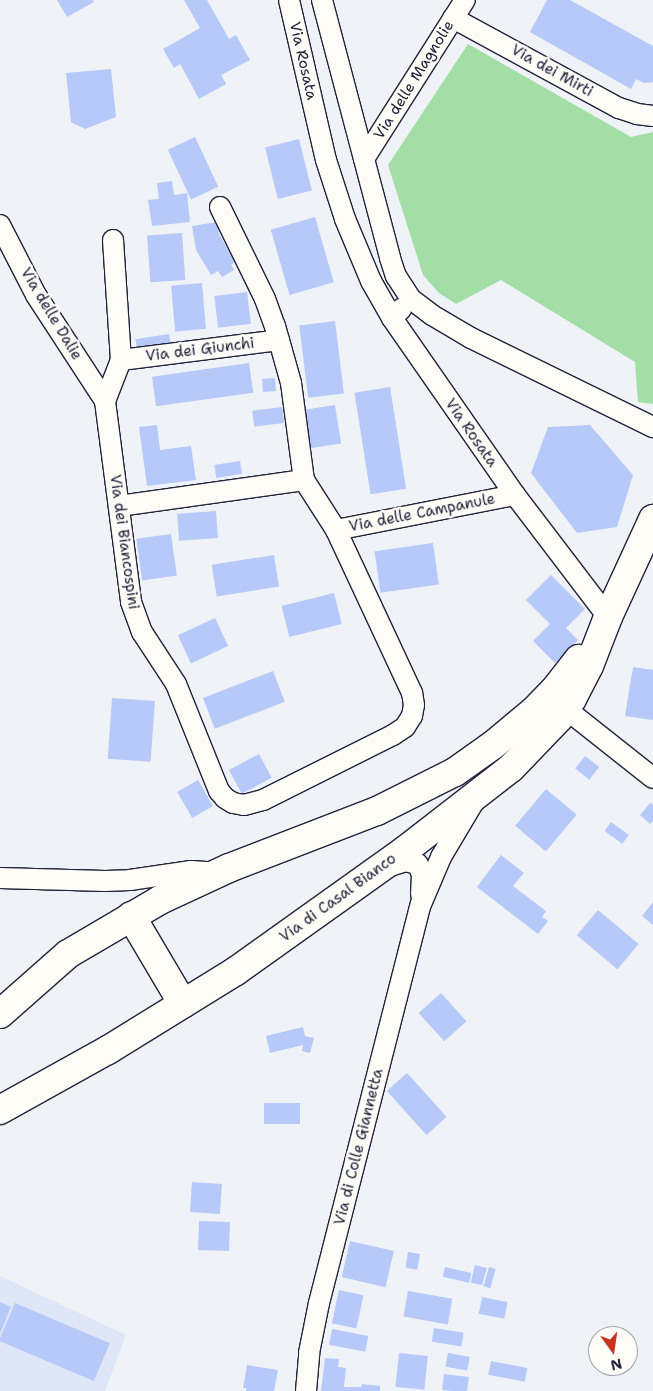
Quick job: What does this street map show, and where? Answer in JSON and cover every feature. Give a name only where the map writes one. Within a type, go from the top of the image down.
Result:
[{"type":"main road","name":"Via di Casal Bianco","points":[[0,1110],[108,1050],[236,971],[374,873],[480,793],[520,760],[566,709],[589,666],[608,617],[653,519]]},
{"type":"main road","name":"Via di Casal Bianco","points":[[0,1014],[68,954],[131,916],[217,873],[377,811],[431,785],[468,763],[494,746],[550,694],[586,650],[608,617]]},
{"type":"main road","points":[[131,916],[183,1004]]},
{"type":"street","name":"Via Rosata","points":[[289,0],[334,187],[357,252],[371,282],[392,318],[515,495],[608,617]]},
{"type":"street","points":[[322,0],[392,266],[411,299],[432,315],[471,338],[653,427]]},
{"type":"street","name":"Via delle Magnolie","points":[[364,159],[465,0]]},
{"type":"street","name":"Via dei Mirti","points":[[454,18],[619,108],[637,114],[653,116]]},
{"type":"street","points":[[119,506],[304,480],[291,383],[279,340],[266,299],[220,207]]},
{"type":"street","name":"Via delle Dalie","points":[[0,225],[36,295],[105,401]]},
{"type":"street","name":"Via dei Biancospini","points":[[113,240],[121,360],[105,401],[129,584],[136,620],[176,684],[219,791],[233,803],[249,804],[393,735],[405,727],[412,716],[414,705],[412,693],[336,530]]},
{"type":"street","points":[[392,318],[411,299]]},
{"type":"street","name":"Via dei Giunchi","points":[[121,360],[279,340]]},
{"type":"street","name":"Via delle Campanule","points":[[304,480],[336,530],[515,495]]},
{"type":"street","points":[[566,709],[653,778]]},
{"type":"street","points":[[623,755],[653,760]]},
{"type":"street","name":"Via di Colle Giannetta","points":[[306,1391],[310,1353],[319,1303],[421,904],[441,857],[480,793]]},
{"type":"street","name":"Via di Colle Giannetta","points":[[374,873],[405,861],[418,864],[422,875],[421,904]]},
{"type":"street","points":[[0,878],[95,881],[130,880],[191,871],[217,873]]},
{"type":"shaded area","points":[[0,1276],[126,1335],[105,1391],[0,1391]]},
{"type":"green space","points":[[468,44],[631,137],[653,132],[653,404],[638,402],[635,362],[501,280],[456,304],[439,293],[423,275],[388,165]]},
{"type":"building","points":[[57,0],[93,0],[94,2],[67,17]]},
{"type":"building","points":[[184,0],[207,0],[229,39],[236,35],[250,60],[221,75],[226,84],[199,99],[180,64],[174,68],[163,49],[200,28]]},
{"type":"building","points":[[547,0],[570,0],[653,46],[653,82],[644,83],[636,79],[631,89],[530,32]]},
{"type":"building","points":[[111,69],[116,117],[85,129],[71,122],[66,73]]},
{"type":"building","points":[[195,137],[218,187],[191,200],[168,150]]},
{"type":"building","points":[[299,139],[312,190],[278,199],[265,147]]},
{"type":"building","points":[[172,181],[174,195],[187,193],[190,222],[152,226],[148,200],[159,199],[157,183]]},
{"type":"building","points":[[315,217],[334,282],[290,295],[271,230]]},
{"type":"building","points":[[217,222],[219,234],[235,262],[231,265],[234,270],[222,277],[218,271],[211,275],[196,250],[192,226]]},
{"type":"building","points":[[182,233],[185,280],[150,282],[147,235]]},
{"type":"building","points":[[202,283],[206,329],[175,332],[171,286]]},
{"type":"building","points":[[247,292],[251,324],[218,328],[214,296]]},
{"type":"building","points":[[335,321],[344,393],[308,398],[299,325]]},
{"type":"building","points":[[169,334],[171,347],[137,352],[135,339]]},
{"type":"building","points":[[249,363],[253,393],[156,406],[152,377]]},
{"type":"building","points":[[275,378],[276,391],[263,392],[262,379]]},
{"type":"building","points":[[390,387],[406,489],[371,494],[354,393]]},
{"type":"building","points":[[335,405],[341,444],[310,448],[304,410]]},
{"type":"building","points":[[282,407],[284,423],[254,427],[252,411]]},
{"type":"building","points":[[157,425],[160,450],[191,446],[196,480],[147,486],[139,427]]},
{"type":"building","points":[[590,425],[633,475],[617,527],[577,533],[531,473],[548,427]]},
{"type":"building","points":[[240,461],[242,474],[216,478],[214,465]]},
{"type":"building","points":[[216,511],[218,538],[179,541],[177,514]]},
{"type":"building","points":[[171,534],[177,576],[142,580],[136,539]]},
{"type":"building","points":[[433,543],[439,585],[380,593],[375,551]]},
{"type":"building","points":[[274,555],[279,587],[217,596],[212,565]]},
{"type":"building","points":[[551,575],[585,609],[566,628],[578,640],[555,663],[533,641],[550,624],[526,600]]},
{"type":"building","points":[[334,593],[342,624],[289,637],[282,606]]},
{"type":"building","points":[[215,618],[228,646],[191,663],[178,635]]},
{"type":"building","points":[[633,667],[653,670],[653,720],[625,716]]},
{"type":"building","points":[[273,671],[285,702],[215,729],[203,698]]},
{"type":"building","points":[[112,698],[155,701],[151,762],[108,759]]},
{"type":"building","points":[[259,754],[272,778],[242,794],[229,770]]},
{"type":"building","points":[[585,756],[599,767],[589,780],[575,769]]},
{"type":"building","points":[[198,780],[213,806],[192,818],[177,792]]},
{"type":"building","points":[[546,789],[577,815],[546,851],[515,826]]},
{"type":"building","points":[[650,803],[653,805],[653,821],[650,824],[640,815]]},
{"type":"building","points":[[611,822],[629,835],[622,844],[605,831]]},
{"type":"building","points":[[501,855],[524,873],[513,886],[546,911],[542,917],[548,921],[538,934],[477,887]]},
{"type":"building","points":[[653,902],[653,925],[642,916]]},
{"type":"building","points":[[598,910],[639,944],[617,969],[577,935]]},
{"type":"building","points":[[441,993],[466,1021],[444,1041],[419,1013]]},
{"type":"building","points":[[303,1027],[305,1036],[314,1038],[310,1053],[302,1051],[303,1045],[270,1053],[266,1036]]},
{"type":"building","points":[[407,1073],[446,1117],[426,1135],[387,1091]]},
{"type":"building","points":[[264,1103],[300,1103],[300,1124],[264,1124]]},
{"type":"building","points":[[192,1182],[222,1184],[220,1214],[190,1212]]},
{"type":"building","points":[[199,1221],[230,1222],[229,1251],[198,1250]]},
{"type":"building","points":[[350,1241],[394,1251],[386,1287],[342,1277]]},
{"type":"building","points":[[408,1252],[420,1254],[417,1270],[405,1268]]},
{"type":"building","points":[[475,1265],[487,1268],[482,1285],[471,1282]]},
{"type":"building","points":[[445,1267],[471,1273],[469,1283],[443,1277]]},
{"type":"building","points":[[489,1267],[496,1269],[490,1288],[483,1286]]},
{"type":"building","points":[[339,1290],[363,1295],[356,1328],[332,1323]]},
{"type":"building","points":[[408,1291],[452,1299],[448,1324],[403,1317]]},
{"type":"building","points":[[482,1297],[508,1302],[504,1319],[479,1314]]},
{"type":"building","points":[[0,1302],[11,1307],[0,1333]]},
{"type":"building","points":[[15,1303],[110,1343],[94,1381],[0,1341]]},
{"type":"building","points":[[434,1328],[464,1333],[461,1347],[432,1342]]},
{"type":"building","points":[[332,1329],[368,1336],[365,1352],[329,1345]]},
{"type":"building","points":[[399,1353],[428,1356],[424,1390],[395,1387]]},
{"type":"building","points":[[448,1353],[470,1357],[467,1371],[446,1367]]},
{"type":"building","points":[[325,1358],[339,1359],[338,1367],[346,1368],[344,1387],[361,1387],[362,1384],[380,1386],[380,1391],[321,1391]]},
{"type":"building","points":[[491,1361],[527,1368],[525,1382],[488,1375]]},
{"type":"building","points":[[247,1365],[278,1370],[274,1391],[246,1391],[246,1388],[243,1388]]},
{"type":"building","points":[[444,1374],[469,1377],[467,1391],[442,1390]]}]
